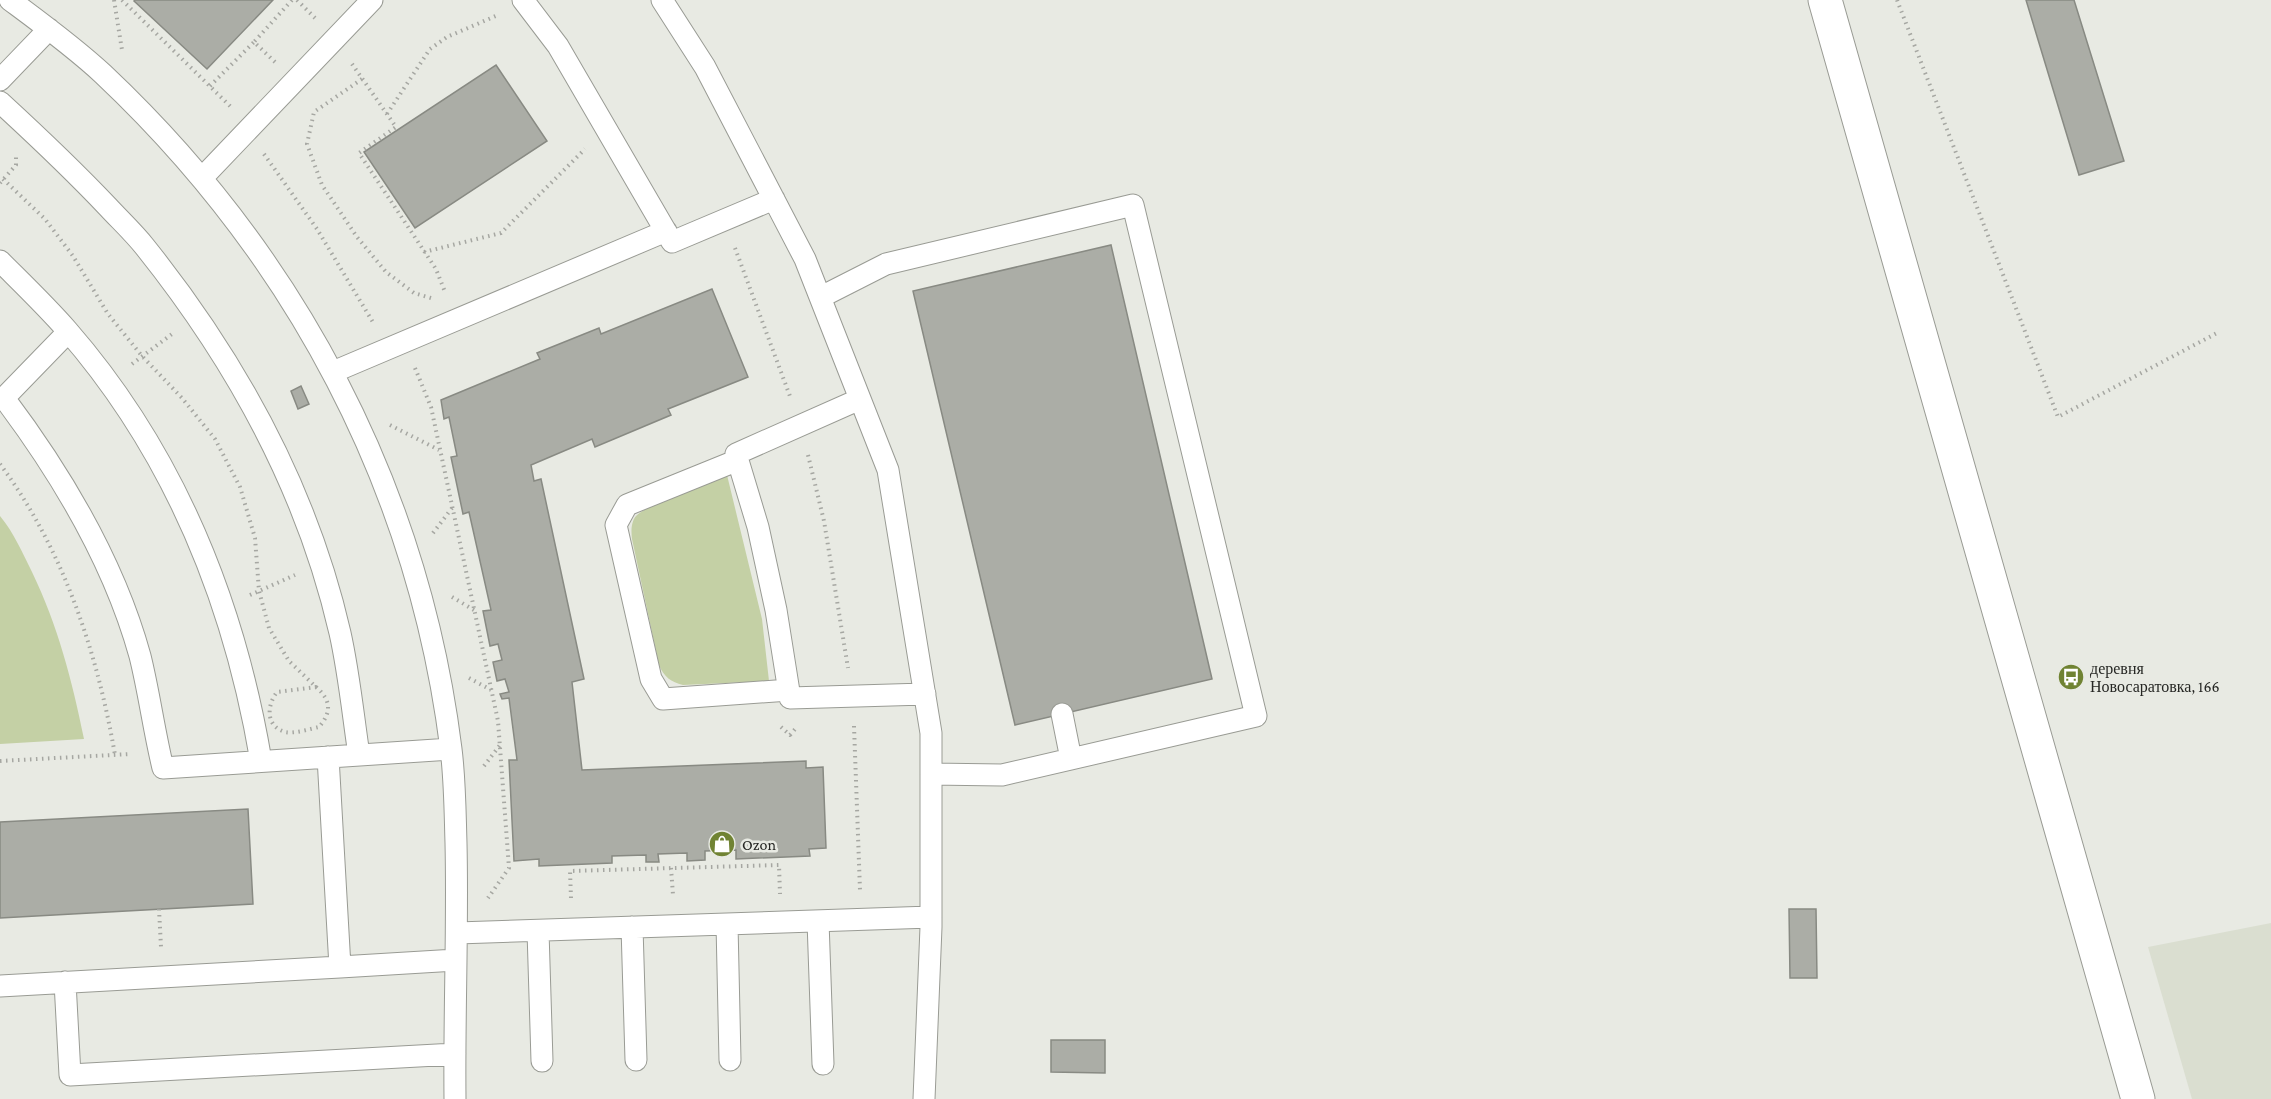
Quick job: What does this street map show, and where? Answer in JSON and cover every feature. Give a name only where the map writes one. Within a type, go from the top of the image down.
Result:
[{"type":"main road","points":[[1825,0],[2138,1099]]},
{"type":"lane","points":[[10,0],[101,72],[156,127],[202,178],[256,247],[299,312],[333,372],[370,449],[399,522],[422,596],[440,672],[451,749],[455,804],[457,933],[455,1099]]},
{"type":"lane","points":[[202,178],[372,0]]},
{"type":"lane","points":[[523,0],[558,46],[672,242],[774,199]]},
{"type":"lane","points":[[662,0],[705,67],[805,259],[888,470],[931,733],[931,917],[924,1099]]},
{"type":"lane","points":[[0,80],[49,29]]},
{"type":"lane","points":[[0,102],[44,143],[144,245],[197,316],[246,393],[284,464],[321,564],[340,634],[359,755]]},
{"type":"lane","points":[[820,297],[886,264],[1133,205],[1256,716],[1002,776],[931,774]]},
{"type":"lane","points":[[333,372],[387,348],[452,312],[666,231]]},
{"type":"lane","points":[[0,261],[69,332],[108,383],[143,435],[175,490],[202,547],[224,606],[241,661],[261,761]]},
{"type":"lane","points":[[69,332],[4,398],[40,446],[85,522],[116,586],[140,656],[163,768],[451,749]]},
{"type":"lane","points":[[860,399],[736,454],[758,527],[776,610],[790,698],[925,694]]},
{"type":"lane","points":[[738,460],[627,505],[616,525],[633,602],[651,679],[663,699],[789,690]]},
{"type":"lane","points":[[1062,714],[1071,759]]},
{"type":"lane","points":[[328,757],[340,967]]},
{"type":"lane","points":[[457,933],[931,917]]},
{"type":"lane","points":[[818,921],[823,1064]]},
{"type":"lane","points":[[727,924],[730,1060]]},
{"type":"lane","points":[[632,927],[636,1060]]},
{"type":"lane","points":[[538,931],[542,1061]]},
{"type":"lane","points":[[0,986],[456,960]]},
{"type":"lane","points":[[65,982],[70,1075],[454,1054]]},
{"type":"path","points":[[122,0],[240,116],[246,132],[317,229],[358,294],[387,348]]},
{"type":"path","points":[[210,86],[292,0]]},
{"type":"path","points":[[1897,0],[2058,417],[2217,333]]},
{"type":"path","points":[[387,114],[430,49],[447,37],[501,14]]},
{"type":"path","points":[[254,42],[294,81]]},
{"type":"path","points":[[362,79],[314,112],[307,144],[322,185],[357,237],[386,272],[414,293],[452,312]]},
{"type":"path","points":[[393,124],[396,127],[359,153],[436,269],[452,312]]},
{"type":"path","points":[[424,252],[501,233],[588,146]]},
{"type":"path","points":[[16,165],[2,181],[45,219],[73,256],[108,314],[215,439],[240,487],[255,538],[259,591],[269,628],[289,661],[325,695],[329,706],[327,718],[319,727],[286,732],[275,726],[269,715],[269,702],[277,692],[316,687]]},
{"type":"path","points":[[108,383],[197,316]]},
{"type":"path","points":[[0,464],[31,510],[76,604],[93,653],[106,704],[115,755]]},
{"type":"path","points":[[224,606],[321,564]]},
{"type":"path","points":[[790,722],[797,728]]},
{"type":"path","points":[[849,891],[860,891],[853,722]]},
{"type":"path","points":[[0,761],[159,752]]},
{"type":"path","points":[[572,904],[570,871],[779,865],[780,895]]},
{"type":"path","points":[[671,868],[673,899]]},
{"type":"path","points":[[768,895],[792,894]]},
{"type":"path","points":[[159,909],[161,949]]},
{"type":"shaded area","points":[[2271,923],[2271,1099],[2192,1099],[2148,947]]},
{"type":"green space","points":[[727,475],[762,619],[769,681],[683,685],[668,678],[659,665],[632,539],[632,524],[634,518],[642,511]]},
{"type":"green space","points":[[0,516],[21,550],[57,633],[84,739],[0,744]]},
{"type":"building","points":[[135,0],[273,0],[207,69]]},
{"type":"building","points":[[2026,0],[2074,0],[2124,161],[2079,175]]},
{"type":"building","points":[[496,65],[547,141],[415,228],[364,152]]},
{"type":"building","points":[[1111,245],[1212,679],[1015,725],[913,291]]},
{"type":"building","points":[[712,289],[748,377],[668,409],[671,415],[595,447],[592,439],[531,465],[534,481],[541,479],[584,679],[572,682],[582,770],[806,761],[806,768],[823,767],[826,848],[809,849],[810,856],[736,859],[736,850],[705,851],[705,860],[687,861],[687,853],[658,854],[659,862],[646,862],[646,855],[612,856],[612,863],[539,866],[539,859],[514,861],[509,760],[517,760],[509,698],[502,699],[500,694],[509,692],[505,679],[497,681],[493,662],[502,660],[498,644],[490,646],[483,611],[491,610],[469,512],[463,514],[451,457],[457,456],[449,417],[444,419],[441,400],[540,359],[537,353],[599,328],[601,334]]},
{"type":"building","points":[[301,386],[309,404],[298,409],[291,391]]},
{"type":"building","points":[[248,809],[253,904],[0,918],[0,822]]},
{"type":"building","points":[[1789,909],[1816,909],[1817,978],[1790,978]]},
{"type":"building","points":[[1051,1040],[1105,1040],[1105,1073],[1051,1072]]},
{"type":"place","name":"деревня Новосаратовка, 166","points":[[2071,677]]},
{"type":"place","name":"Ozon","points":[[722,844]]}]
